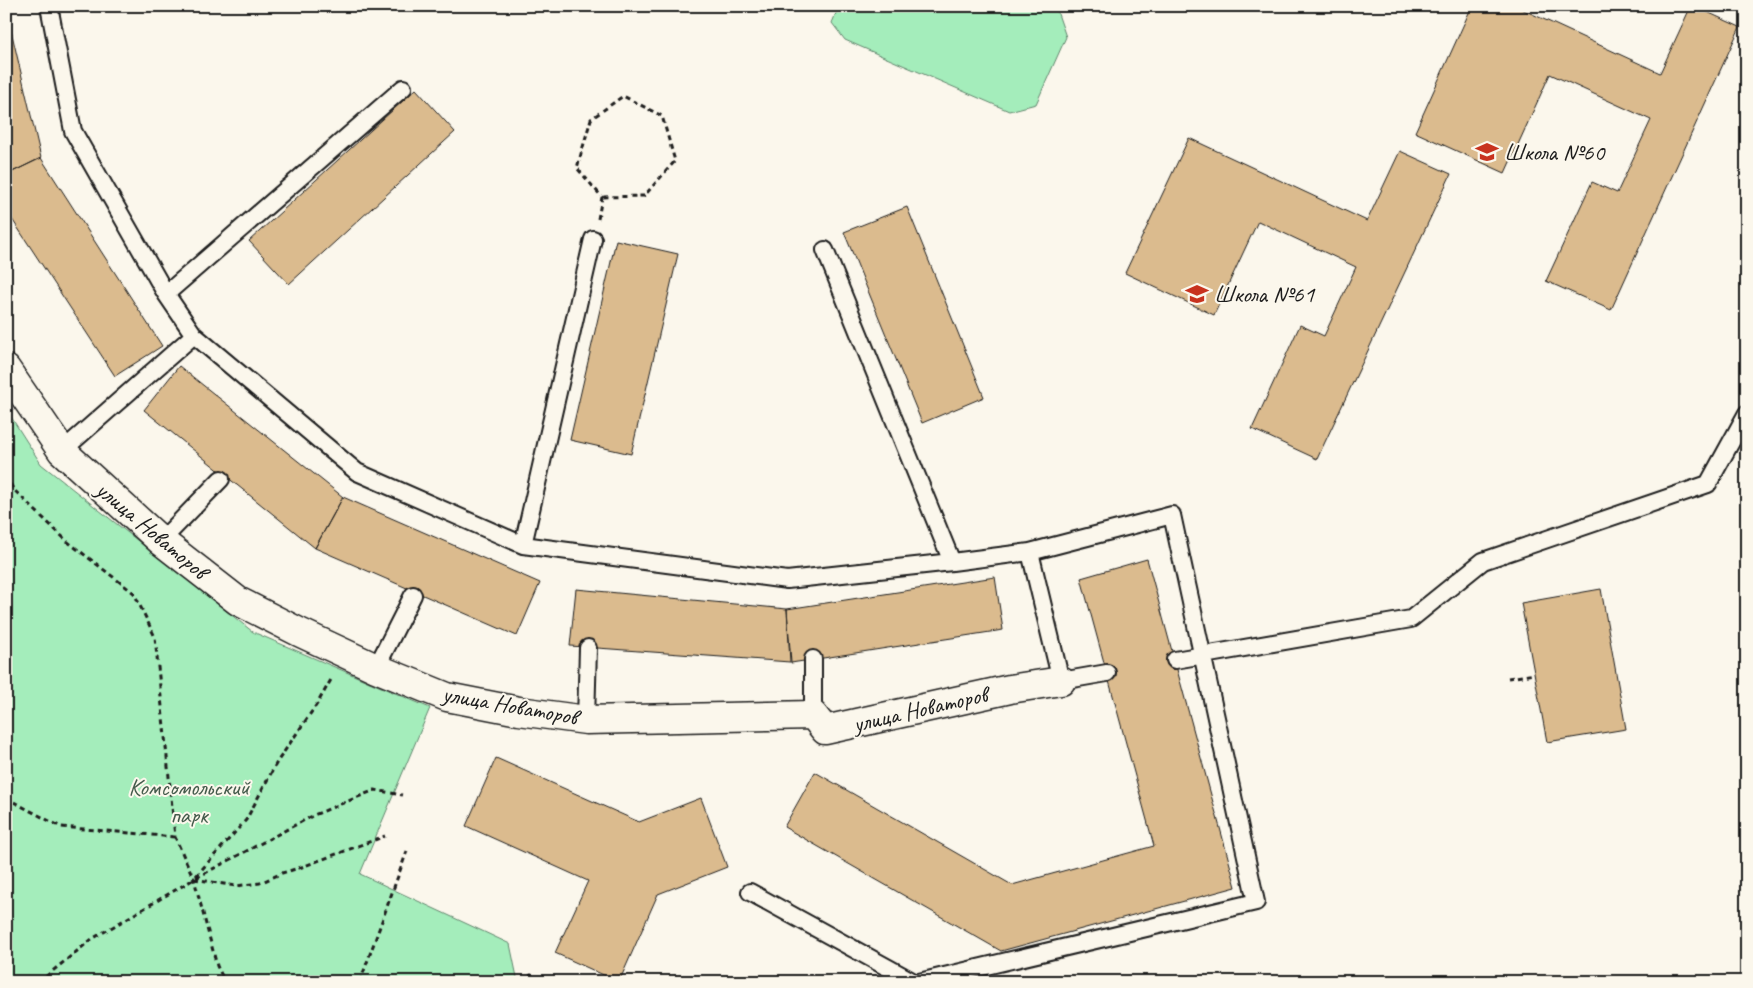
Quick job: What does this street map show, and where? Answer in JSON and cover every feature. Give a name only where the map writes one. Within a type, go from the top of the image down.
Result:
[{"type":"street","name":"улица Новаторов","points":[[6,370],[62,451],[161,542],[238,601],[345,654],[447,697],[519,712],[586,720],[813,715],[825,730],[1010,689],[1061,681]]},
{"type":"lane","points":[[49,6],[73,131],[166,294],[194,335],[357,472],[523,545],[787,580],[1030,552],[1172,516],[1256,902],[919,982]]},
{"type":"lane","points":[[166,294],[403,88]]},
{"type":"lane","points":[[523,545],[594,239]]},
{"type":"lane","points":[[825,250],[952,562]]},
{"type":"lane","points":[[62,451],[194,335]]},
{"type":"lane","points":[[1175,660],[1411,618],[1483,561],[1708,484],[1747,413]]},
{"type":"lane","points":[[161,542],[221,479]]},
{"type":"lane","points":[[1030,552],[1061,681],[1107,673]]},
{"type":"lane","points":[[376,668],[413,595]]},
{"type":"lane","points":[[586,720],[588,648]]},
{"type":"lane","points":[[813,659],[813,715]]},
{"type":"lane","points":[[750,892],[914,982]]},
{"type":"path","points":[[623,96],[662,116],[675,160],[644,196],[602,197],[577,168],[591,119],[623,96]]},
{"type":"path","points":[[594,239],[602,197]]},
{"type":"path","points":[[6,476],[13,489],[68,542],[134,593],[155,636],[175,837],[194,878],[217,966],[225,982]]},
{"type":"path","points":[[194,878],[246,820],[277,762],[317,704],[345,654]]},
{"type":"path","points":[[1508,678],[1534,674]]},
{"type":"path","points":[[39,982],[92,939],[194,878],[314,815],[375,790],[402,795]]},
{"type":"path","points":[[6,798],[61,826],[175,837]]},
{"type":"path","points":[[194,878],[236,886],[260,883],[282,873],[385,836]]},
{"type":"path","points":[[360,982],[407,851]]},
{"type":"path","points":[[530,974],[534,982]]},
{"type":"green space","points":[[839,6],[1046,6],[1057,11],[1066,37],[1036,104],[1009,111],[845,40],[832,23]]},
{"type":"green space","name":"Комсомольский парк","points":[[6,409],[41,464],[253,632],[430,708],[360,874],[510,944],[518,982],[6,982]]},
{"type":"building","name":"Школа №60","points":[[1472,6],[1515,6],[1660,73],[1691,6],[1740,27],[1611,310],[1546,281],[1592,182],[1617,193],[1651,120],[1550,74],[1505,173],[1415,132]]},
{"type":"building","points":[[6,9],[41,158],[6,175]]},
{"type":"building","points":[[416,89],[455,132],[289,284],[249,241]]},
{"type":"building","name":"Школа №61","points":[[1189,138],[1367,221],[1400,151],[1451,174],[1317,459],[1252,429],[1300,325],[1324,336],[1356,267],[1258,221],[1214,315],[1125,273]]},
{"type":"building","points":[[41,158],[162,346],[115,376],[6,210],[6,175]]},
{"type":"building","points":[[907,207],[984,397],[922,423],[844,232]]},
{"type":"building","points":[[616,240],[678,254],[631,454],[570,440]]},
{"type":"building","points":[[179,366],[343,497],[315,548],[144,410]]},
{"type":"building","points":[[343,497],[540,583],[517,636],[315,548]]},
{"type":"building","points":[[1147,559],[1236,887],[1001,951],[784,827],[815,772],[1012,885],[1154,846],[1081,578]]},
{"type":"building","points":[[995,577],[1003,630],[791,663],[787,609]]},
{"type":"building","points":[[576,589],[787,609],[790,662],[570,646]]},
{"type":"building","points":[[1601,589],[1626,729],[1547,742],[1521,603]]},
{"type":"building","points":[[496,758],[639,822],[701,798],[727,867],[658,894],[619,982],[555,953],[588,881],[466,826]]},
{"type":"place","name":"Школа №60","points":[[1487,152]]},
{"type":"place","name":"Школа №61","points":[[1197,294]]}]
